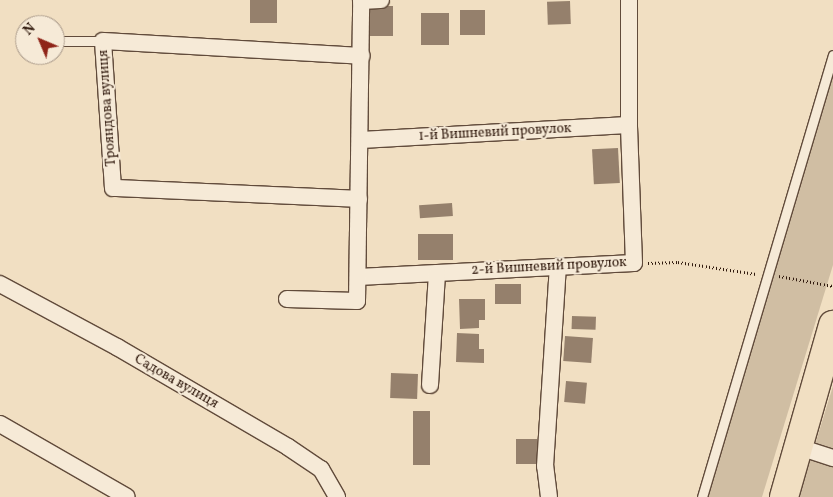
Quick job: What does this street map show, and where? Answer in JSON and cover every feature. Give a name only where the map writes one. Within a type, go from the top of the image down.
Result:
[{"type":"highway","points":[[784,497],[833,325]]},
{"type":"street","points":[[287,299],[356,302],[362,56],[361,0],[381,0]]},
{"type":"street","name":"2-й Вишневий провулок","points":[[358,277],[634,263],[629,125],[629,0]]},
{"type":"street","name":"Трояндова вулиця","points":[[359,199],[113,188],[103,41],[362,56]]},
{"type":"street","name":"1-й Вишневий провулок","points":[[360,140],[629,125]]},
{"type":"street","points":[[548,497],[545,466],[558,266]]},
{"type":"street","points":[[430,385],[437,272]]},
{"type":"street","name":"Садова вулиця","points":[[0,284],[117,347],[288,447],[321,469],[337,497]]},
{"type":"street","points":[[0,424],[126,497]]},
{"type":"street","points":[[799,447],[833,458]]},
{"type":"lane","points":[[65,40],[103,41]]},
{"type":"lane","points":[[702,497],[833,55]]},
{"type":"path","points":[[634,263],[678,262],[768,274],[833,286]]},
{"type":"shaded area","points":[[833,55],[833,265],[762,497],[702,497]]},
{"type":"shaded area","points":[[833,386],[833,497],[799,497]]},
{"type":"building","points":[[250,0],[277,0],[277,23],[250,23]]},
{"type":"building","points":[[570,1],[571,24],[548,25],[547,2]]},
{"type":"building","points":[[369,6],[393,6],[393,36],[369,36]]},
{"type":"building","points":[[460,10],[485,10],[485,35],[460,35]]},
{"type":"building","points":[[421,13],[449,13],[449,45],[421,45]]},
{"type":"building","points":[[618,148],[620,183],[594,184],[592,149]]},
{"type":"building","points":[[452,203],[453,216],[420,218],[419,205]]},
{"type":"building","points":[[418,234],[453,234],[453,260],[418,260]]},
{"type":"building","points":[[495,284],[521,284],[521,304],[495,304]]},
{"type":"building","points":[[459,299],[485,299],[485,320],[479,320],[479,328],[460,329]]},
{"type":"building","points":[[572,316],[596,317],[596,330],[572,329]]},
{"type":"building","points":[[457,333],[479,334],[479,349],[484,349],[484,363],[456,362]]},
{"type":"building","points":[[565,336],[593,338],[591,363],[563,361]]},
{"type":"building","points":[[391,373],[418,374],[417,399],[390,398]]},
{"type":"building","points":[[566,381],[587,383],[585,404],[564,402]]},
{"type":"building","points":[[413,411],[430,411],[430,465],[413,465]]},
{"type":"building","points":[[516,439],[537,439],[537,464],[516,464]]}]
